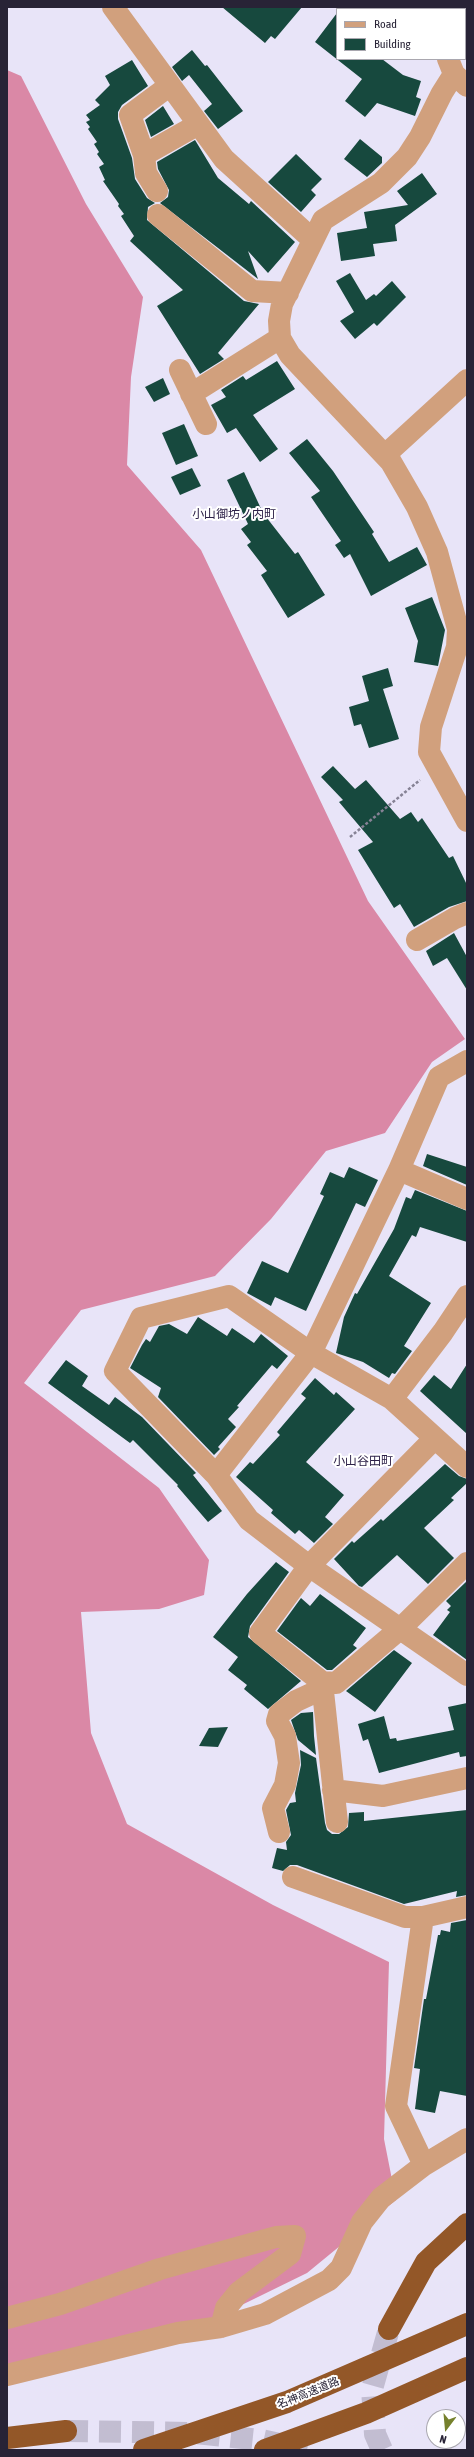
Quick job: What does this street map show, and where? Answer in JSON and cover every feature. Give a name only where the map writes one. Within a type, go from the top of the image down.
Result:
[{"type":"highway","points":[[389,2329],[426,2262],[467,2224]]},
{"type":"highway","name":"名神高速道路","points":[[144,2450],[287,2402],[467,2324]]},
{"type":"highway","points":[[264,2450],[366,2413],[467,2368]]},
{"type":"highway","points":[[7,2438],[66,2430]]},
{"type":"street","points":[[113,7],[197,125],[224,159],[312,239]]},
{"type":"street","points":[[456,73],[442,93],[420,137],[407,157],[381,183],[323,220],[312,239],[282,304],[279,321],[280,338],[290,355],[385,455],[417,507],[436,552],[458,629],[462,654],[431,728],[430,752],[467,821]]},
{"type":"street","points":[[157,191],[146,173],[144,155],[130,114],[169,86]]},
{"type":"street","points":[[144,155],[197,125]]},
{"type":"street","points":[[158,215],[252,291],[288,292]]},
{"type":"street","points":[[192,394],[280,338]]},
{"type":"street","points":[[180,370],[206,424]]},
{"type":"street","points":[[385,455],[467,380]]},
{"type":"street","points":[[417,940],[455,918],[467,913]]},
{"type":"street","points":[[216,1475],[311,1353],[399,1170],[439,1078],[467,1061]]},
{"type":"street","points":[[399,1170],[467,1199]]},
{"type":"street","points":[[467,1467],[392,1399],[311,1353],[229,1296],[141,1318],[115,1371],[216,1475],[250,1520],[310,1566],[467,1675]]},
{"type":"street","points":[[392,1399],[443,1332],[467,1296]]},
{"type":"street","points":[[337,1822],[322,1685],[260,1633],[310,1566],[435,1438]]},
{"type":"street","points":[[279,1832],[273,1808],[285,1785],[289,1763],[285,1736],[277,1721],[279,1714],[296,1701],[322,1685],[336,1683],[401,1628],[467,1563]]},
{"type":"street","points":[[333,1790],[383,1796],[467,1778]]},
{"type":"street","points":[[293,1877],[405,1917],[423,1917],[467,1907]]},
{"type":"street","points":[[423,1917],[396,2106],[424,2165]]},
{"type":"street","points":[[7,2375],[178,2333],[220,2327],[265,2314],[329,2280],[342,2268],[362,2222],[381,2198],[424,2165],[467,2139]]},
{"type":"street","points":[[7,2318],[60,2304],[160,2269],[276,2237],[295,2236],[290,2254],[239,2292],[226,2308],[220,2327]]},
{"type":"path","points":[[350,837],[437,765]]},
{"type":"shaded area","points":[[7,70],[21,76],[86,204],[143,297],[131,377],[127,465],[201,550],[368,901],[465,1039],[432,1062],[385,1133],[326,1151],[271,1219],[215,1276],[81,1310],[24,1383],[159,1488],[209,1560],[204,1595],[159,1609],[81,1612],[91,1733],[127,1824],[273,1905],[389,1962],[384,2139],[396,2200],[307,2273],[211,2320],[7,2366]]},
{"type":"building","points":[[222,7],[302,7],[275,39],[271,36],[265,43]]},
{"type":"building","points":[[336,14],[336,59],[315,42]]},
{"type":"building","points":[[192,50],[205,66],[207,65],[243,111],[218,129],[204,111],[212,104],[189,75],[182,81],[172,67]]},
{"type":"building","points":[[132,60],[148,86],[122,105],[118,112],[118,119],[132,158],[135,179],[147,198],[155,203],[148,207],[147,220],[244,301],[259,304],[218,353],[224,359],[200,374],[157,306],[183,290],[130,241],[134,236],[121,216],[124,214],[118,206],[119,204],[103,181],[105,180],[99,167],[104,164],[97,154],[99,152],[94,144],[97,142],[88,129],[90,127],[86,122],[90,120],[86,115],[100,105],[95,100],[110,85],[105,76]]},
{"type":"building","points":[[338,60],[383,60],[403,75],[421,81],[416,97],[421,99],[415,116],[377,103],[365,117],[345,101],[362,79]]},
{"type":"building","points":[[163,106],[174,124],[151,137],[145,120]]},
{"type":"building","points":[[360,139],[382,157],[382,163],[367,177],[344,159]]},
{"type":"building","points":[[195,140],[218,178],[249,204],[251,201],[295,242],[268,273],[248,251],[258,279],[160,203],[168,197],[169,190],[158,169],[157,162]]},
{"type":"building","points":[[296,154],[322,179],[311,190],[316,195],[301,212],[268,182]]},
{"type":"building","points":[[422,173],[437,194],[395,225],[397,241],[373,244],[375,256],[341,261],[337,233],[367,228],[364,212],[408,205],[397,191]]},
{"type":"building","points":[[350,273],[366,300],[374,294],[376,296],[392,281],[406,297],[377,326],[374,323],[355,339],[340,321],[354,312],[336,281]]},
{"type":"building","points":[[277,361],[295,389],[253,415],[278,449],[260,462],[236,428],[227,433],[211,405],[226,397],[221,390],[243,376],[246,380]]},
{"type":"building","points":[[163,378],[170,394],[154,402],[145,387]]},
{"type":"building","points":[[184,424],[198,456],[176,465],[162,433]]},
{"type":"building","points":[[307,439],[333,471],[374,532],[372,534],[389,562],[417,547],[427,565],[371,596],[350,554],[344,558],[335,545],[341,541],[311,497],[320,491],[289,453]]},
{"type":"building","points":[[192,468],[201,486],[180,495],[171,477]]},
{"type":"building","points":[[244,472],[263,513],[295,554],[298,552],[325,595],[288,618],[261,575],[267,571],[247,545],[251,542],[241,529],[248,524],[227,480]]},
{"type":"building","points":[[432,597],[445,630],[438,666],[414,662],[418,641],[405,608]]},
{"type":"building","points":[[388,668],[393,686],[383,689],[399,739],[369,748],[361,724],[354,726],[349,707],[369,701],[362,676]]},
{"type":"building","points":[[333,766],[355,789],[366,780],[400,819],[411,812],[418,822],[422,818],[449,858],[453,856],[467,885],[467,901],[449,907],[414,927],[400,904],[394,908],[358,850],[373,842],[339,802],[343,800],[321,777]]},
{"type":"building","points":[[454,933],[467,957],[467,990],[447,958],[433,966],[426,951]]},
{"type":"building","points":[[427,1154],[467,1167],[467,1185],[423,1166]]},
{"type":"building","points":[[349,1167],[378,1180],[365,1207],[356,1203],[306,1311],[275,1297],[271,1306],[247,1293],[262,1261],[288,1273],[324,1196],[320,1194],[330,1172],[344,1178]]},
{"type":"building","points":[[415,1190],[467,1211],[467,1242],[420,1227],[416,1237],[412,1235],[389,1276],[431,1303],[404,1346],[412,1351],[395,1374],[392,1373],[389,1378],[363,1362],[336,1353],[344,1317],[355,1293],[357,1294],[394,1229],[406,1197],[411,1199]]},
{"type":"building","points":[[198,1317],[227,1336],[232,1328],[254,1343],[261,1334],[288,1356],[277,1369],[272,1365],[237,1406],[239,1407],[228,1419],[236,1427],[218,1447],[220,1449],[214,1455],[158,1397],[161,1388],[130,1368],[146,1339],[150,1342],[159,1326],[169,1324],[187,1334]]},
{"type":"building","points":[[66,1360],[88,1376],[82,1386],[109,1405],[115,1397],[142,1417],[196,1473],[193,1475],[222,1511],[208,1522],[177,1486],[178,1485],[133,1440],[130,1443],[48,1383]]},
{"type":"building","points":[[467,1364],[467,1434],[420,1391],[434,1375],[451,1389]]},
{"type":"building","points":[[315,1378],[334,1395],[336,1392],[355,1409],[306,1462],[344,1495],[325,1517],[333,1524],[314,1543],[299,1530],[295,1534],[271,1513],[273,1510],[236,1477],[250,1462],[253,1464],[280,1435],[277,1432],[306,1398],[301,1394]]},
{"type":"building","points":[[445,1464],[459,1476],[467,1479],[467,1483],[451,1498],[454,1500],[424,1528],[454,1558],[428,1584],[397,1555],[362,1587],[359,1586],[334,1559],[352,1541],[354,1543],[381,1519],[383,1521]]},
{"type":"building","points":[[276,1562],[289,1572],[250,1626],[248,1637],[301,1681],[268,1709],[244,1689],[247,1685],[228,1670],[238,1657],[213,1637],[247,1594]]},
{"type":"building","points":[[467,1581],[467,1660],[433,1635],[450,1612],[447,1610],[451,1606],[446,1601]]},
{"type":"building","points":[[320,1594],[366,1628],[353,1645],[357,1648],[332,1670],[327,1670],[277,1631],[301,1598],[310,1606]]},
{"type":"building","points":[[394,1650],[412,1663],[375,1712],[346,1691]]},
{"type":"building","points":[[467,1703],[467,1756],[460,1757],[459,1752],[379,1773],[368,1739],[363,1741],[358,1724],[384,1716],[390,1739],[396,1738],[397,1741],[454,1730],[448,1707]]},
{"type":"building","points":[[313,1712],[316,1755],[298,1740],[291,1720],[301,1713]]},
{"type":"building","points":[[228,1727],[218,1747],[199,1746],[209,1728]]},
{"type":"building","points":[[300,1750],[316,1758],[325,1823],[327,1830],[332,1834],[339,1834],[348,1827],[349,1813],[364,1812],[364,1821],[467,1810],[467,1895],[456,1897],[457,1891],[404,1904],[297,1865],[290,1865],[283,1871],[272,1868],[277,1848],[287,1850],[286,1842],[291,1835],[286,1810],[290,1803],[296,1802],[295,1793],[301,1765]]},
{"type":"building","points":[[467,1920],[467,2096],[440,2091],[435,2113],[415,2109],[420,2069],[414,2068],[424,1999],[426,1999],[438,1935],[440,1935],[441,1930],[450,1932],[451,1923]]},
{"type":"tunnel","points":[[382,2450],[375,2434],[372,2389],[389,2329]]},
{"type":"tunnel","points":[[66,2431],[195,2433],[261,2440],[307,2450]]},
{"type":"district","name":"小山御坊ノ内町","points":[[234,514]]},
{"type":"district","name":"小山谷田町","points":[[363,1461]]}]
